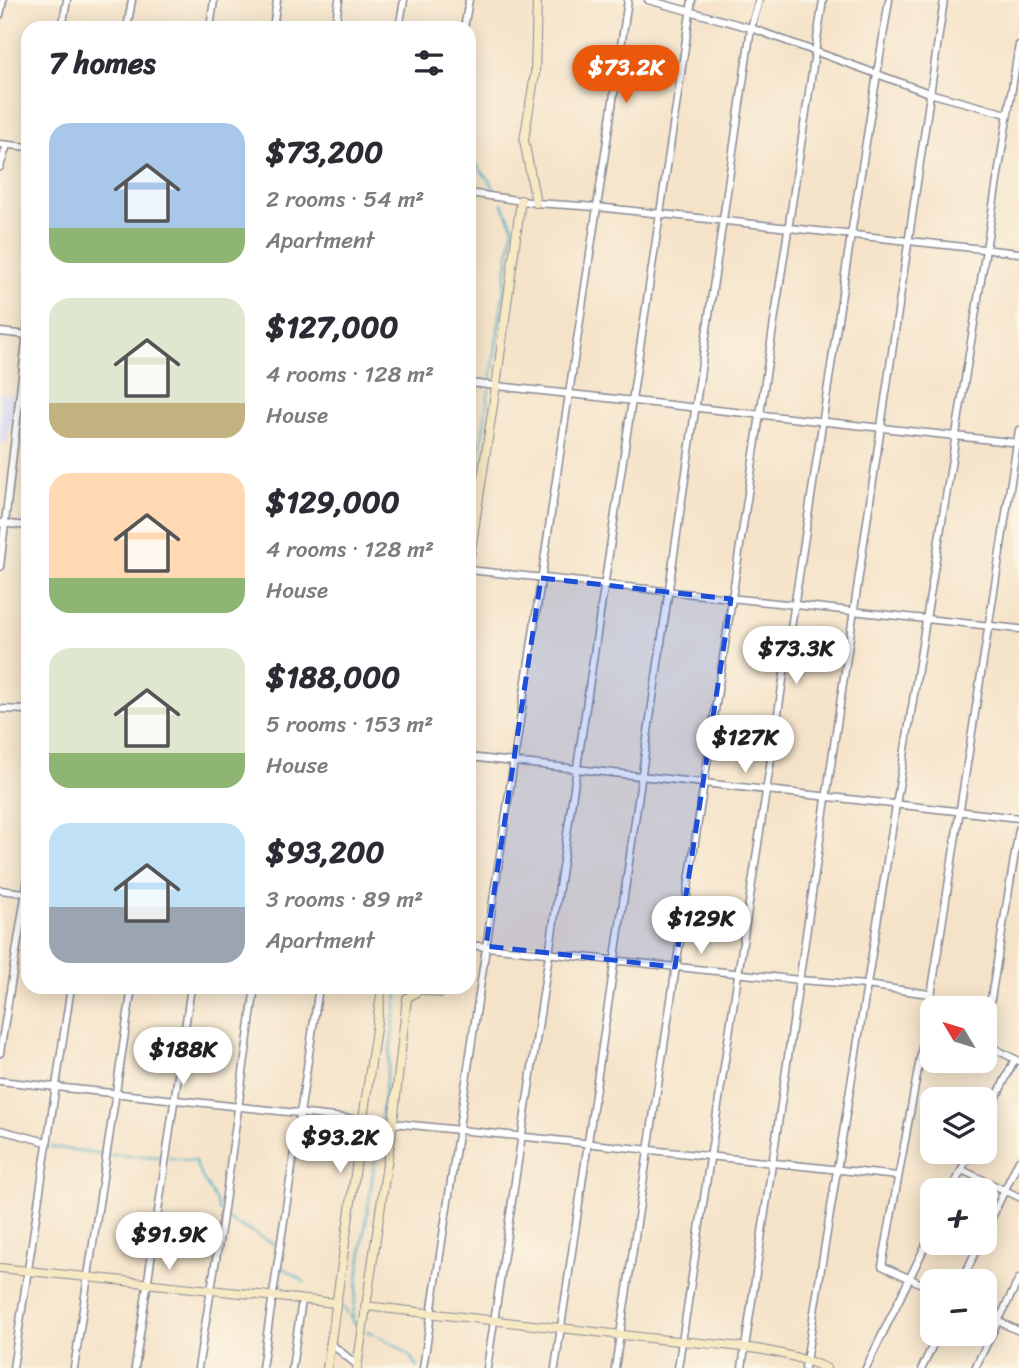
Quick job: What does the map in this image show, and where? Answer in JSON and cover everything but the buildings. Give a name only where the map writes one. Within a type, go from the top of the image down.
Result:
[{"type":"street","points":[[0,15],[3,0]]},
{"type":"street","points":[[63,21],[67,0]]},
{"type":"street","points":[[128,21],[132,0]]},
{"type":"street","points":[[211,21],[214,0]]},
{"type":"street","points":[[273,21],[277,0]]},
{"type":"street","points":[[336,21],[339,0]]},
{"type":"street","points":[[400,21],[404,0]]},
{"type":"street","points":[[465,21],[469,0]]},
{"type":"street","points":[[536,202],[524,140],[535,74],[537,0]]},
{"type":"street","points":[[423,1368],[628,0]]},
{"type":"street","points":[[648,0],[751,28],[929,93],[1007,114]]},
{"type":"street","points":[[487,1368],[692,0]]},
{"type":"street","points":[[555,1368],[751,28],[758,0]]},
{"type":"street","points":[[615,1368],[823,0]]},
{"type":"street","points":[[678,1368],[889,0]]},
{"type":"street","points":[[742,1368],[944,0]]},
{"type":"street","points":[[806,1364],[835,1170],[1019,45]]},
{"type":"street","points":[[0,167],[4,144]]},
{"type":"street","points":[[476,194],[1019,253]]},
{"type":"street","points":[[476,517],[521,200]]},
{"type":"street","points":[[0,332],[21,334]]},
{"type":"street","points":[[0,567],[21,382]]},
{"type":"street","points":[[476,384],[1018,442]]},
{"type":"street","points":[[476,945],[866,985],[929,994],[1019,430]]},
{"type":"street","points":[[3,523],[21,525]]},
{"type":"street","points":[[476,571],[1019,629]]},
{"type":"street","points":[[0,709],[21,710]]},
{"type":"street","points":[[476,758],[1019,818]]},
{"type":"street","points":[[991,996],[1019,829]]},
{"type":"street","points":[[0,890],[21,895]]},
{"type":"street","points":[[0,1053],[21,926]]},
{"type":"street","points":[[13,1368],[70,994]]},
{"type":"street","points":[[74,1368],[131,994]]},
{"type":"street","points":[[135,1368],[190,994]]},
{"type":"street","points":[[198,1368],[222,1223],[254,994]]},
{"type":"street","points":[[262,1368],[318,994]]},
{"type":"street","points":[[327,1368],[381,994]]},
{"type":"street","points":[[357,1367],[393,1123],[407,998],[413,994]]},
{"type":"street","points":[[997,1098],[1017,1060],[998,1050]]},
{"type":"street","points":[[920,1066],[882,1266],[920,1283]]},
{"type":"street","points":[[0,1081],[362,1120]]},
{"type":"street","points":[[393,1123],[898,1176]]},
{"type":"street","points":[[0,1130],[47,1142]]},
{"type":"street","points":[[997,1207],[1019,1160]]},
{"type":"street","points":[[958,1178],[965,1164]]},
{"type":"street","points":[[962,1170],[1019,1197]]},
{"type":"street","points":[[866,1368],[920,1255]]},
{"type":"street","points":[[0,1269],[336,1303]]},
{"type":"street","points":[[975,1368],[1019,1279]]},
{"type":"street","points":[[292,1368],[302,1300]]},
{"type":"street","points":[[365,1306],[682,1342],[764,1348],[806,1364],[827,1368]]},
{"type":"street","points":[[998,1321],[1019,1331]]},
{"type":"street","points":[[330,1343],[357,1367]]},
{"type":"street","points":[[922,1368],[932,1346]]},
{"type":"highlighted area","points":[[541,578],[731,599],[675,967],[486,946]]},
{"type":"shaded area","points":[[0,393],[14,395],[7,443],[0,442]]},
{"type":"waterway","points":[[476,164],[494,190]]},
{"type":"waterway","points":[[491,381],[513,226],[502,203]]},
{"type":"waterway","points":[[476,482],[489,390]]},
{"type":"waterway","points":[[352,1322],[398,994]]},
{"type":"waterway","points":[[51,1147],[104,1154]]},
{"type":"waterway","points":[[110,1155],[164,1157]]},
{"type":"waterway","points":[[169,1158],[195,1161],[219,1211]]},
{"type":"waterway","points":[[225,1218],[276,1245]]},
{"type":"waterway","points":[[282,1252],[281,1266],[305,1282]]},
{"type":"waterway","points":[[341,1304],[357,1326]]},
{"type":"waterway","points":[[367,1331],[403,1350],[418,1368]]}]
